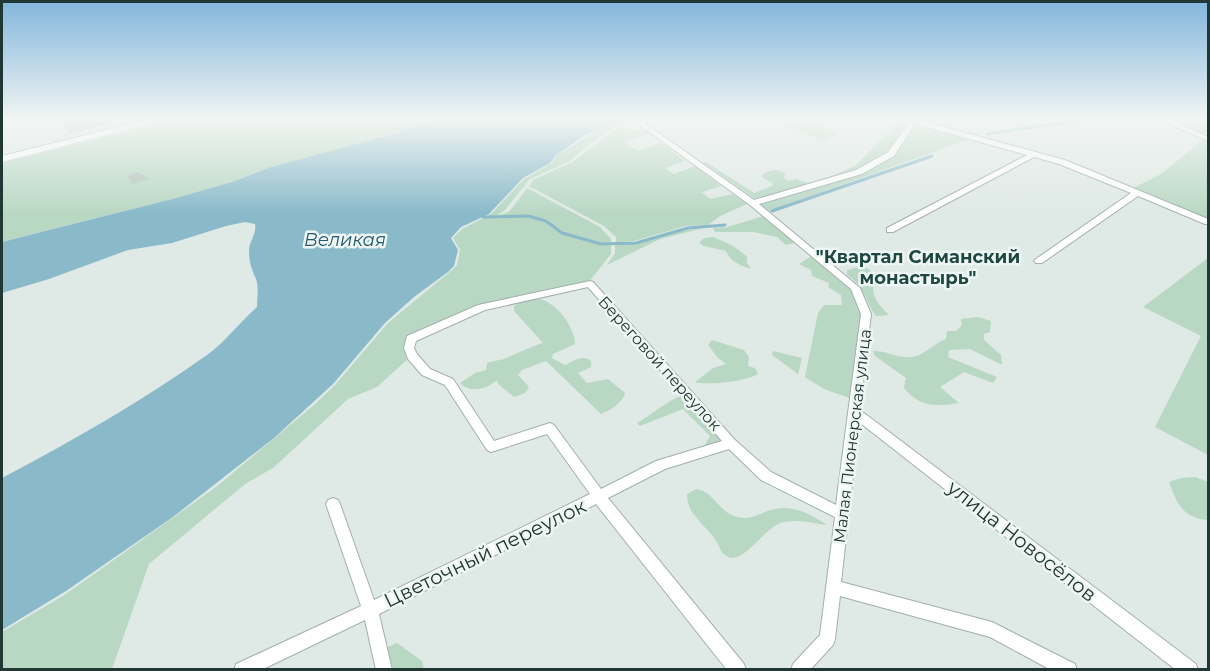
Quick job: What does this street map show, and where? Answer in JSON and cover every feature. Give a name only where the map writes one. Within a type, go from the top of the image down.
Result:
[{"type":"main road","points":[[2,159],[37,150]]},
{"type":"street","name":"Малая Пионерская улица","points":[[679,150],[753,203],[855,288],[866,314],[827,639],[799,669]]},
{"type":"street","points":[[753,203],[859,172],[891,154],[893,150]]},
{"type":"street","points":[[1020,150],[1062,162],[1209,222]]},
{"type":"street","points":[[890,230],[1034,154]]},
{"type":"street","points":[[1039,261],[1137,193]]},
{"type":"street","name":"Береговой переулок","points":[[598,497],[550,428],[491,447],[449,382],[426,372],[412,356],[409,348],[411,339],[482,307],[590,284],[730,443],[766,476],[843,514]]},
{"type":"street","name":"улица Новосёлов","points":[[855,412],[1190,669]]},
{"type":"street","name":"Цветочный переулок","points":[[242,669],[370,610],[661,465],[730,443]]},
{"type":"street","points":[[598,497],[738,669]]},
{"type":"street","points":[[333,504],[370,610],[384,669]]},
{"type":"street","points":[[833,587],[992,630],[1069,669]]},
{"type":"green space","points":[[53,150],[333,150],[271,167],[235,181],[176,198],[2,242],[2,163]]},
{"type":"green space","points":[[565,150],[582,150],[570,161],[530,179],[505,210],[496,216],[509,212],[527,188],[600,227],[611,239],[611,254],[588,283],[481,306],[409,337],[409,358],[377,387],[348,399],[273,468],[245,484],[149,564],[112,669],[2,669],[2,632],[66,594],[216,487],[314,405],[335,385],[388,323],[457,265],[460,250],[453,238],[462,229],[491,214],[524,179],[552,163],[557,155]]},
{"type":"green space","points":[[588,150],[671,150],[685,161],[665,168],[674,174],[695,166],[721,186],[702,192],[710,199],[732,194],[747,204],[720,216],[708,225],[686,226],[634,241],[616,242],[616,237],[604,226],[529,186],[533,180],[572,162]]},
{"type":"green space","points":[[871,150],[891,150],[858,172],[815,183],[855,166]]},
{"type":"green space","points":[[895,150],[938,150],[766,212],[757,204],[861,173]]},
{"type":"green space","points":[[1190,150],[1208,150],[1208,219],[1133,188],[1161,174]]},
{"type":"green space","points":[[706,162],[754,193],[774,184],[762,177],[763,174],[777,170],[786,174],[784,178],[788,181],[796,179],[810,184],[762,198],[754,198],[703,163]]},
{"type":"green space","points":[[764,216],[795,243],[786,245],[777,237],[753,232],[715,232],[713,228],[727,227]]},
{"type":"green space","points":[[704,228],[660,239],[607,265],[615,253],[615,245]]},
{"type":"green space","points":[[713,237],[743,253],[751,269],[736,263],[726,251],[699,243],[704,238]]},
{"type":"green space","points":[[812,256],[851,289],[862,315],[852,399],[824,389],[805,377],[818,313],[824,305],[842,305],[841,295],[828,287],[829,283],[812,276],[811,270],[799,264]]},
{"type":"green space","points":[[1208,258],[1208,455],[1155,427],[1201,336],[1143,307]]},
{"type":"green space","points":[[863,266],[881,277],[874,282],[873,292],[879,304],[889,315],[876,316],[861,289],[847,275],[847,270]]},
{"type":"green space","points":[[539,299],[558,310],[568,323],[574,337],[575,344],[553,354],[552,358],[565,365],[581,358],[591,361],[591,367],[578,373],[587,383],[608,379],[625,393],[616,406],[601,414],[546,361],[522,370],[518,375],[529,387],[525,393],[514,397],[498,384],[497,380],[479,389],[469,388],[460,383],[475,373],[486,370],[487,363],[504,359],[543,343],[514,311],[514,306],[521,302]]},
{"type":"green space","points":[[978,317],[991,321],[990,332],[984,334],[984,340],[1001,355],[1002,365],[970,349],[949,350],[948,357],[997,377],[993,383],[964,372],[940,387],[959,403],[935,405],[916,399],[904,388],[906,378],[875,356],[873,351],[905,357],[916,356],[946,339],[947,331],[956,331],[962,325],[961,319]]},
{"type":"green space","points":[[712,340],[744,350],[749,357],[748,366],[755,368],[758,374],[727,382],[695,382],[713,368],[726,364],[708,345]]},
{"type":"green space","points":[[773,351],[802,358],[798,374],[772,355]]},
{"type":"green space","points":[[682,396],[720,436],[722,443],[703,448],[710,436],[683,409],[640,426],[637,423]]},
{"type":"green space","points":[[1195,477],[1208,482],[1208,520],[1199,519],[1182,509],[1169,482]]},
{"type":"green space","points":[[696,489],[707,493],[724,510],[740,518],[775,509],[789,508],[809,514],[827,525],[800,521],[784,522],[770,529],[744,553],[730,558],[722,552],[690,508],[687,494]]},
{"type":"green space","points":[[397,643],[422,661],[424,669],[389,669],[385,648]]},
{"type":"water","name":"Великая","points":[[333,150],[563,150],[550,163],[523,178],[489,214],[461,227],[451,238],[458,250],[454,266],[385,323],[333,384],[274,438],[173,517],[66,591],[2,630],[2,478],[106,420],[207,355],[257,307],[258,289],[249,255],[255,224],[245,222],[172,243],[128,250],[49,279],[2,293],[2,242],[176,198],[235,181],[271,167]]},
{"type":"building","points":[[138,172],[150,179],[132,184],[127,175]]},
{"type":"waterway","points":[[772,211],[932,156]]},
{"type":"waterway","points":[[483,217],[528,216],[546,221],[562,233],[601,244],[636,243],[688,228],[725,225]]},
{"type":"district","name":"\"Квартал Симанский монастырь\"","points":[[918,267]]}]
